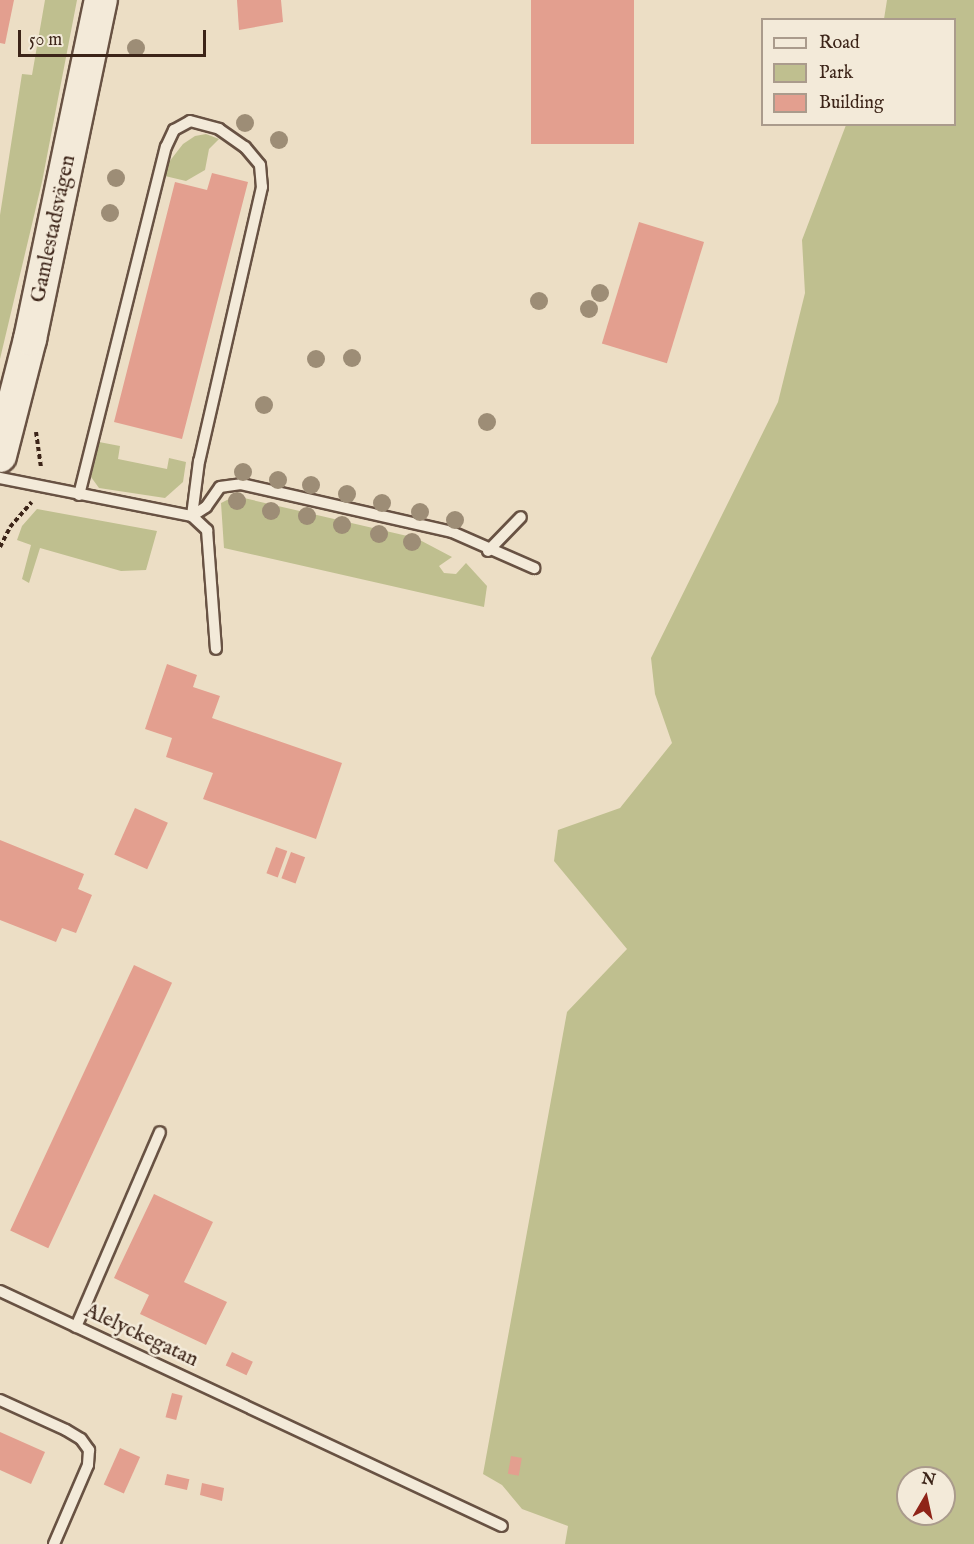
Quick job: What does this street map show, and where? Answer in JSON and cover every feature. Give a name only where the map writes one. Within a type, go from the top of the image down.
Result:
[{"type":"street","name":"Gamlestadsvägen","points":[[0,456],[33,328],[100,0]]},
{"type":"lane","points":[[79,495],[166,147],[174,130],[190,121],[219,129],[245,147],[260,165],[262,187],[201,451],[192,516]]},
{"type":"lane","points":[[0,478],[192,516],[207,530],[216,649]]},
{"type":"lane","points":[[192,516],[206,507],[220,487],[241,483],[452,532],[488,550],[534,568]]},
{"type":"lane","points":[[488,550],[521,517]]},
{"type":"lane","points":[[76,1327],[160,1132]]},
{"type":"lane","name":"Alelyckegatan","points":[[0,1291],[502,1526]]},
{"type":"lane","points":[[0,1400],[66,1430],[90,1450],[88,1465],[54,1544]]},
{"type":"green space","points":[[45,0],[77,0],[42,182],[0,359],[0,215],[22,74],[32,75]]},
{"type":"green space","points":[[887,0],[974,0],[974,1544],[565,1544],[568,1526],[522,1509],[502,1485],[483,1474],[567,1012],[627,949],[554,861],[558,830],[620,808],[672,743],[655,694],[651,658],[778,402],[805,293],[802,240],[846,126],[956,126],[956,18],[884,18]]},
{"type":"green space","points":[[206,134],[219,139],[209,149],[205,170],[186,181],[165,176],[169,162],[183,144],[195,136]]},
{"type":"green space","points":[[99,442],[120,446],[118,459],[167,469],[169,458],[186,462],[183,482],[165,498],[99,488],[91,477]]},
{"type":"green space","points":[[235,496],[416,538],[452,557],[439,566],[444,573],[456,574],[466,563],[487,586],[484,607],[224,548],[221,503]]},
{"type":"green space","points":[[37,509],[157,531],[146,570],[121,571],[40,548],[29,583],[22,579],[31,545],[17,540],[22,526]]},
{"type":"building","points":[[0,0],[14,0],[5,44],[0,43]]},
{"type":"building","points":[[237,0],[281,0],[283,22],[239,30]]},
{"type":"building","points":[[531,0],[634,0],[634,144],[531,144]]},
{"type":"building","points":[[212,173],[248,182],[182,439],[114,422],[175,182],[207,190]]},
{"type":"building","points":[[639,222],[704,242],[667,363],[602,343]]},
{"type":"building","points":[[167,664],[197,675],[193,687],[220,696],[212,718],[342,763],[316,839],[203,799],[213,773],[166,757],[172,738],[145,729]]},
{"type":"building","points":[[135,808],[168,823],[147,869],[114,855]]},
{"type":"building","points":[[0,840],[84,874],[78,889],[92,895],[76,933],[62,928],[56,942],[0,920]]},
{"type":"building","points":[[276,847],[287,851],[278,877],[266,873]]},
{"type":"building","points":[[291,852],[305,857],[296,883],[281,878]]},
{"type":"building","points":[[134,965],[172,983],[48,1248],[10,1231]]},
{"type":"building","points":[[154,1194],[213,1222],[184,1282],[227,1302],[206,1345],[140,1314],[149,1295],[114,1278]]},
{"type":"building","points":[[232,1352],[253,1362],[247,1375],[226,1366]]},
{"type":"building","points":[[172,1393],[183,1396],[176,1420],[166,1417]]},
{"type":"building","points":[[0,1432],[45,1452],[31,1484],[0,1470]]},
{"type":"building","points":[[120,1448],[140,1457],[124,1493],[104,1485]]},
{"type":"building","points":[[511,1456],[522,1458],[519,1476],[508,1474]]},
{"type":"building","points":[[167,1474],[189,1479],[187,1490],[165,1485]]},
{"type":"building","points":[[202,1483],[224,1488],[222,1501],[200,1495]]}]
